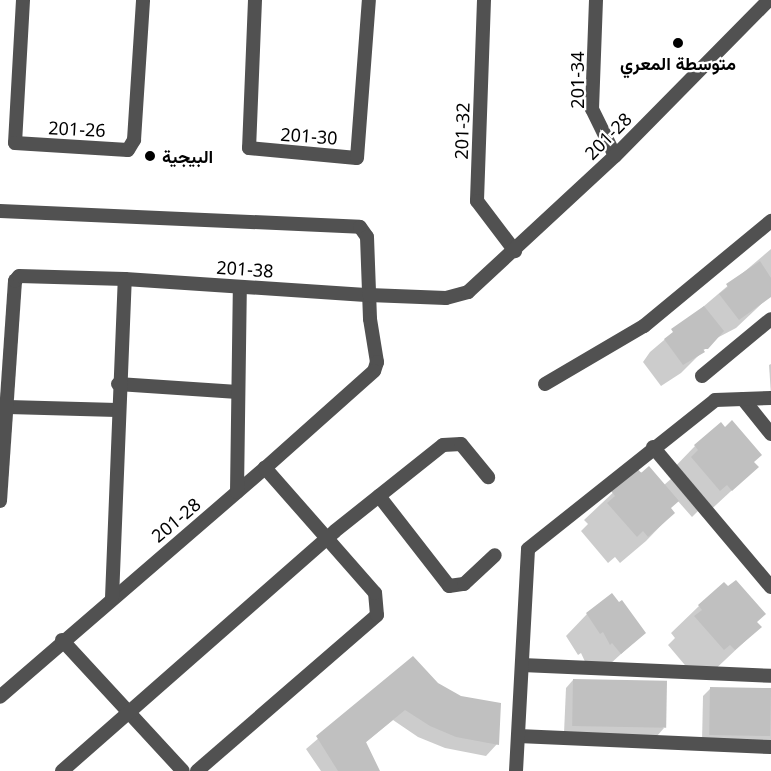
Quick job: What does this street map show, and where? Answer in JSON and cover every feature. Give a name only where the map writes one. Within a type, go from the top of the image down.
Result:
[{"type":"street","name":"201-26","points":[[23,0],[15,143],[128,150],[134,140],[143,0]]},
{"type":"street","name":"201-30","points":[[255,0],[248,145],[252,150],[357,158],[369,0]]},
{"type":"street","name":"201-32","points":[[484,0],[477,201],[515,251]]},
{"type":"street","name":"201-34","points":[[596,0],[592,109],[615,156]]},
{"type":"street","name":"201-28","points":[[468,292],[515,251],[615,156],[769,0]]},
{"type":"street","points":[[0,211],[360,227],[367,237],[369,296]]},
{"type":"street","points":[[545,384],[644,326],[771,221]]},
{"type":"street","name":"201-38","points":[[8,407],[15,281],[19,276],[125,279],[369,296],[446,298],[468,292]]},
{"type":"street","points":[[112,598],[118,384],[125,279]]},
{"type":"street","points":[[237,492],[240,287]]},
{"type":"street","name":"201-28","points":[[0,697],[62,640],[265,468],[374,371],[377,362],[369,296]]},
{"type":"street","points":[[702,376],[771,319]]},
{"type":"street","points":[[118,384],[238,392]]},
{"type":"street","points":[[516,771],[528,549],[653,447],[715,400],[771,398]]},
{"type":"street","points":[[743,399],[771,434]]},
{"type":"street","points":[[0,501],[8,407],[117,410]]},
{"type":"street","points":[[62,771],[326,539],[443,445],[461,444],[488,477]]},
{"type":"street","points":[[653,447],[771,587]]},
{"type":"street","points":[[197,771],[377,615],[375,592],[265,468]]},
{"type":"street","points":[[379,496],[449,586],[464,584],[495,555]]},
{"type":"street","points":[[62,640],[183,771]]},
{"type":"street","points":[[522,665],[771,676]]},
{"type":"street","points":[[518,736],[771,747]]},
{"type":"building","points":[[760,261],[771,278],[771,297],[739,320],[719,294],[728,287],[726,284]]},
{"type":"building","points":[[704,306],[724,331],[708,349],[703,349],[705,352],[683,365],[664,339],[673,332],[671,329]]},
{"type":"building","points":[[732,420],[762,455],[754,462],[759,467],[732,491],[727,485],[720,491],[691,457],[698,450],[694,445],[721,422],[725,427]]},
{"type":"building","points":[[649,466],[679,501],[671,508],[675,513],[648,537],[643,531],[637,537],[607,503],[615,496],[611,491],[637,468],[641,473]]},
{"type":"building","points":[[736,580],[766,614],[757,622],[762,627],[735,650],[730,645],[724,650],[694,616],[702,610],[698,605],[724,582],[728,586]]},
{"type":"building","points":[[612,593],[619,602],[622,600],[646,633],[621,654],[612,643],[610,645],[603,632],[600,634],[586,613]]},
{"type":"building","points":[[413,656],[438,683],[461,696],[501,703],[499,745],[456,737],[430,726],[405,710],[366,742],[380,771],[338,771],[316,736]]},
{"type":"building","points":[[573,679],[667,681],[666,728],[572,726]]},
{"type":"building","points":[[710,687],[771,688],[770,736],[709,735]]},
{"type":"place","name":"متوسطة المعري","points":[[678,43]]},
{"type":"place","name":"البيجية","points":[[150,156]]}]
